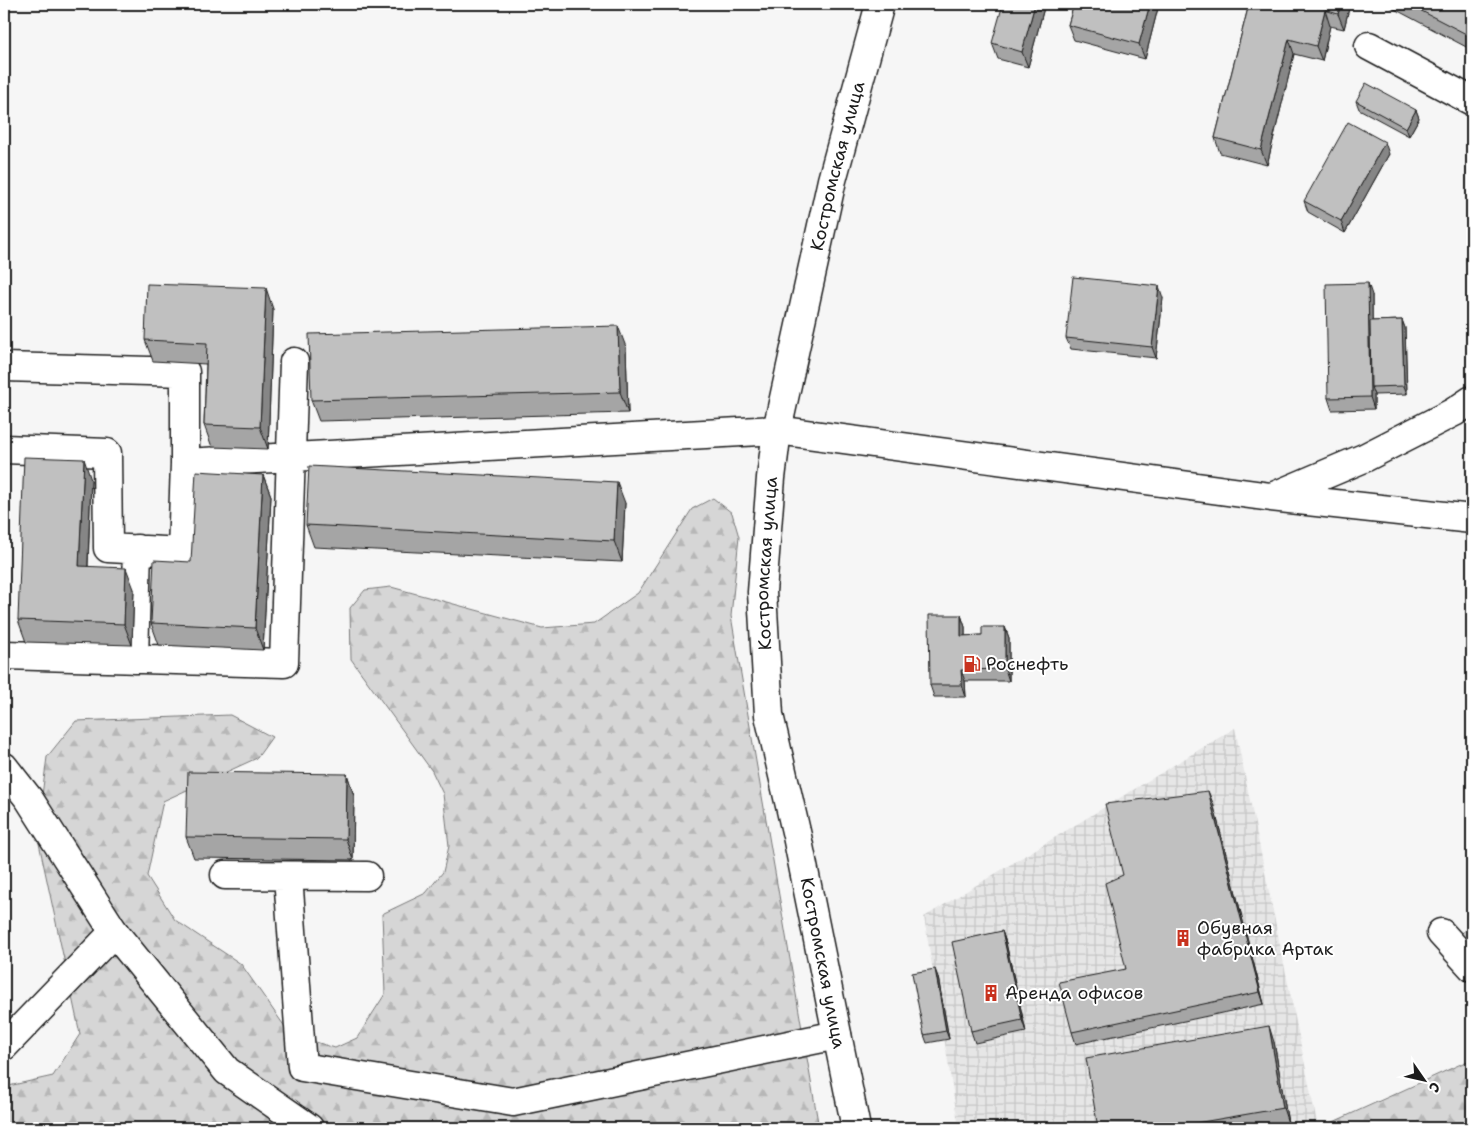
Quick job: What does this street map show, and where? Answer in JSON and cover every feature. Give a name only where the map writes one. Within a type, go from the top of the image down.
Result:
[{"type":"main road","name":"Костромская улица","points":[[856,1128],[798,836],[769,715],[762,592],[771,478],[777,430],[832,180],[880,4]]},
{"type":"main road","points":[[1369,46],[1472,100]]},
{"type":"main road","points":[[4,655],[284,663],[294,362]]},
{"type":"main road","points":[[4,367],[184,372],[186,463],[182,552],[108,548],[107,453],[4,449]]},
{"type":"main road","points":[[1271,497],[1364,458],[1454,412],[1472,400]]},
{"type":"main road","points":[[186,463],[777,430],[1271,497],[1472,518]]},
{"type":"main road","points":[[134,659],[137,549]]},
{"type":"main road","points":[[4,767],[29,799],[114,932],[227,1072],[309,1128]]},
{"type":"main road","points":[[225,875],[367,876]]},
{"type":"main road","points":[[288,876],[302,1067],[513,1102],[837,1034]]},
{"type":"main road","points":[[4,1046],[114,932]]},
{"type":"main road","points":[[1441,933],[1472,967]]},
{"type":"shaded area","points":[[1235,728],[1317,1123],[1305,1128],[959,1128],[924,917]]},
{"type":"green space","points":[[713,498],[732,513],[739,537],[731,616],[819,1128],[4,1128],[4,1087],[53,1076],[80,1034],[37,834],[47,757],[76,721],[230,715],[272,737],[257,758],[163,801],[147,876],[175,920],[241,964],[290,1034],[335,1048],[357,1038],[385,994],[382,914],[426,893],[443,872],[449,846],[443,794],[432,771],[351,659],[350,608],[365,590],[391,587],[542,628],[594,624],[638,593],[692,509]]},
{"type":"green space","points":[[1472,926],[1472,970],[1446,942]]},
{"type":"green space","points":[[1472,1059],[1472,1128],[1320,1128]]},
{"type":"building","points":[[1003,4],[1035,4],[1022,52],[992,43]]},
{"type":"building","points":[[1074,4],[1150,4],[1139,44],[1068,25]]},
{"type":"building","points":[[1249,4],[1341,4],[1338,14],[1325,10],[1316,46],[1289,39],[1261,150],[1215,138]]},
{"type":"building","points":[[1408,4],[1472,4],[1472,37]]},
{"type":"building","points":[[1366,83],[1416,110],[1406,128],[1356,101]]},
{"type":"building","points":[[1348,122],[1385,142],[1341,221],[1304,201]]},
{"type":"building","points":[[1073,277],[1159,286],[1152,347],[1066,338]]},
{"type":"building","points":[[1368,283],[1370,397],[1328,398],[1326,284]]},
{"type":"building","points":[[147,284],[266,288],[260,427],[204,425],[207,343],[145,340]]},
{"type":"building","points":[[1402,320],[1404,386],[1371,387],[1370,321]]},
{"type":"building","points":[[618,326],[620,392],[311,400],[309,334]]},
{"type":"building","points":[[24,457],[84,459],[79,566],[126,568],[124,624],[18,620]]},
{"type":"building","points":[[309,466],[617,482],[614,541],[306,525]]},
{"type":"building","points":[[196,471],[263,475],[255,628],[151,623],[154,560],[191,562]]},
{"type":"building","name":"Роснефть","points":[[929,615],[961,615],[961,636],[982,635],[982,627],[1005,627],[1005,669],[961,670],[962,685],[930,685]]},
{"type":"building","points":[[188,772],[347,774],[346,839],[186,837]]},
{"type":"building","name":"Обувная фабрика Артак","points":[[1208,791],[1260,992],[1072,1032],[1059,982],[1126,969],[1105,883],[1123,875],[1105,804]]},
{"type":"building","name":"Аренда офисов","points":[[1002,931],[1022,1020],[971,1031],[952,942]]},
{"type":"building","points":[[935,969],[946,1031],[924,1035],[912,973]]},
{"type":"building","points":[[1269,1026],[1283,1108],[1167,1128],[1098,1128],[1086,1058]]},
{"type":"place","name":"Роснефть","points":[[972,664]]},
{"type":"place","name":"Обувная фабрика Артак","points":[[1183,938]]},
{"type":"place","name":"Аренда офисов","points":[[991,993]]}]
